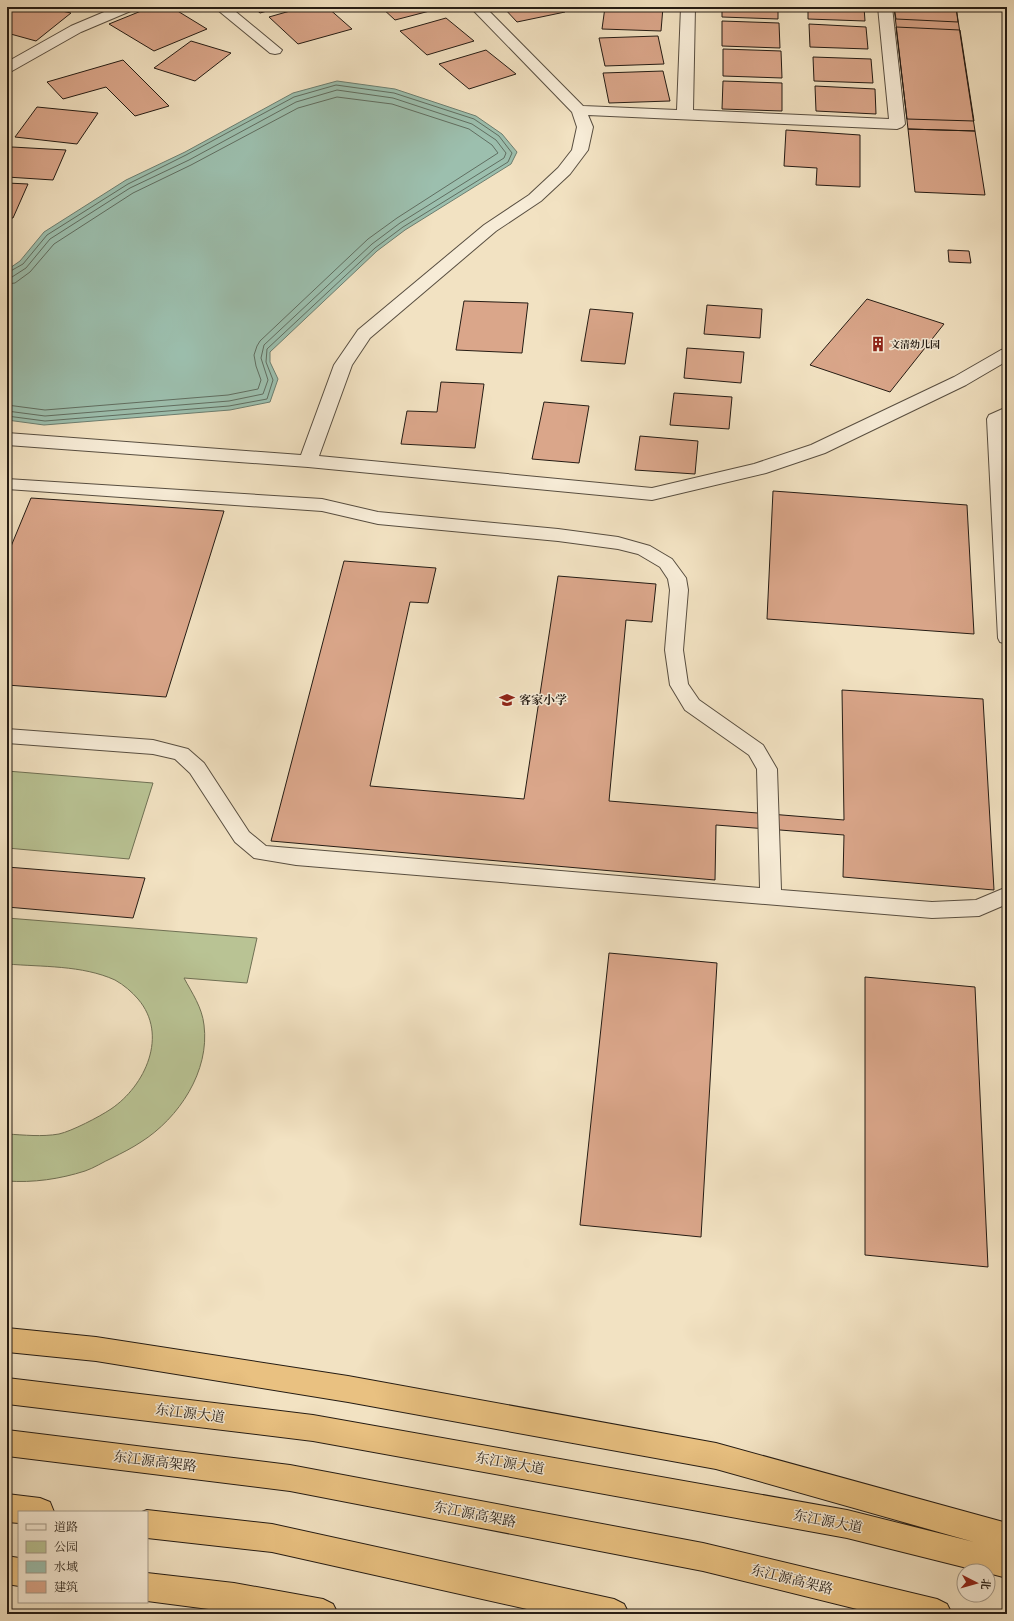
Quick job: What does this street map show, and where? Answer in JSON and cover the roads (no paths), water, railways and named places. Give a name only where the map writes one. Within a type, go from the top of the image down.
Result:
[{"type":"highway","points":[[7,1340],[96,1349],[348,1389],[716,1456],[1007,1537]]},
{"type":"highway","name":"东江源大道","points":[[7,1391],[313,1428],[848,1524],[1007,1564]]},
{"type":"highway","name":"东江源高架路","points":[[7,1443],[290,1478],[703,1557],[937,1614]]},
{"type":"highway","points":[[7,1508],[32,1511]]},
{"type":"highway","points":[[148,1524],[272,1538],[614,1614]]},
{"type":"highway","points":[[7,1570],[18,1572]]},
{"type":"highway","points":[[148,1587],[234,1597],[323,1614]]},
{"type":"street","points":[[7,68],[76,29],[128,7]]},
{"type":"street","points":[[221,7],[275,50]]},
{"type":"street","points":[[308,461],[343,365],[364,334],[490,228],[534,198],[564,171],[580,150],[585,127],[579,110],[477,7]]},
{"type":"street","points":[[685,116],[688,7]]},
{"type":"street","points":[[579,110],[685,116],[897,124],[885,7]]},
{"type":"street","points":[[7,439],[308,461],[652,494],[759,469],[818,449],[960,381],[1007,354]]},
{"type":"lane","points":[[1007,412],[994,418],[1007,638]]},
{"type":"lane","points":[[7,484],[322,505],[378,518],[558,535],[618,543],[644,550],[666,563],[677,578],[679,590],[674,650],[679,685],[692,705],[756,750],[767,769],[771,896]]},
{"type":"lane","points":[[7,736],[153,747],[181,754],[197,768],[242,837],[261,853],[304,858],[932,910],[979,908],[1007,895]]},
{"type":"water","points":[[337,81],[395,89],[476,116],[502,134],[517,152],[511,164],[405,230],[377,251],[270,352],[270,362],[278,379],[270,402],[230,410],[44,425],[7,420],[7,270],[20,261],[44,232],[126,180],[185,152],[293,93]]},
{"type":"place","name":"文清幼儿园","points":[[878,344]]},
{"type":"place","name":"客家小学","points":[[507,700]]}]
